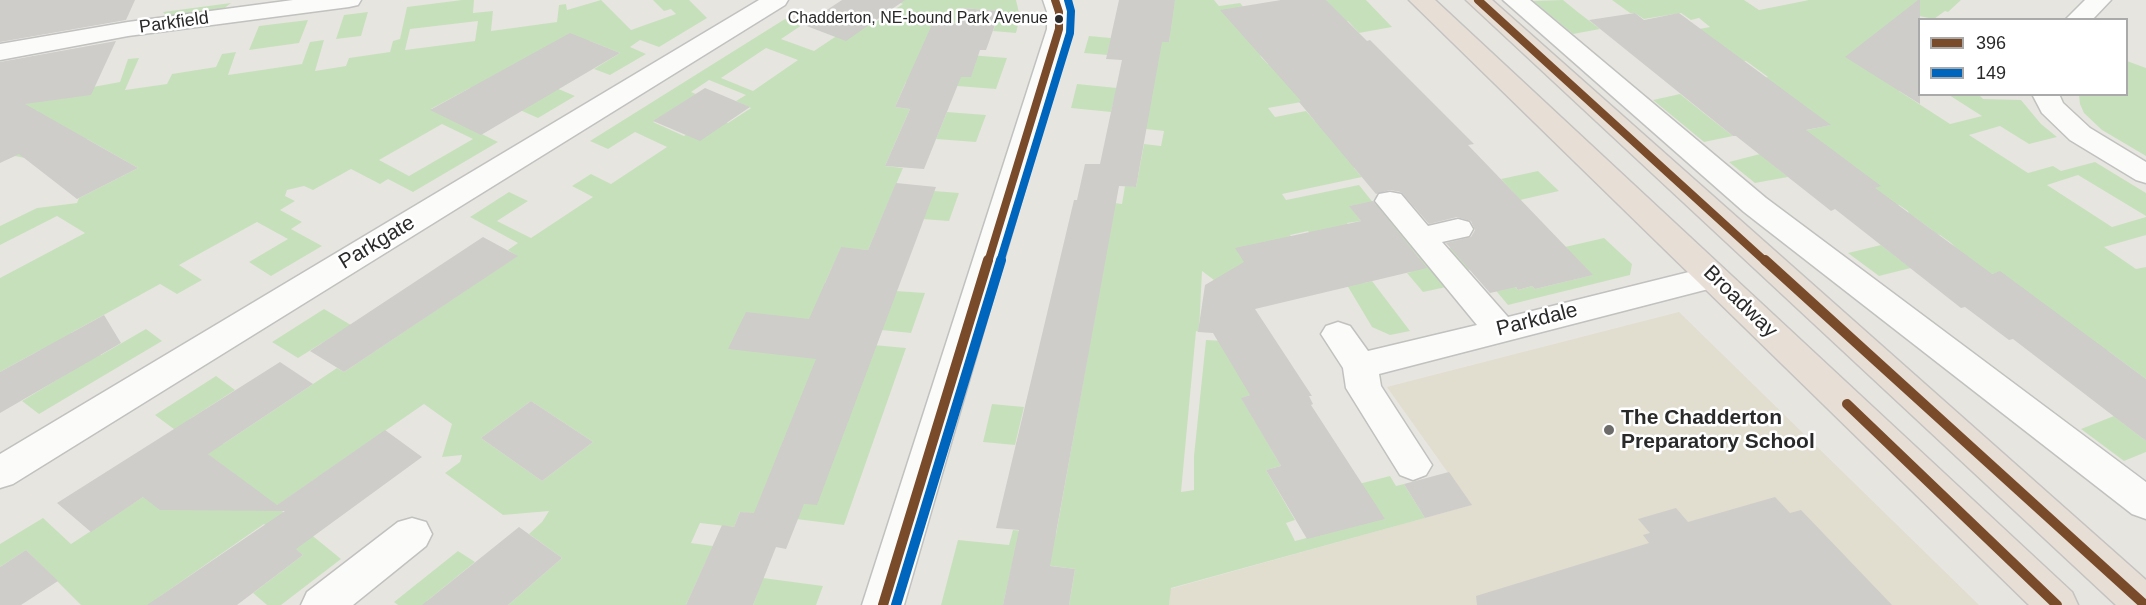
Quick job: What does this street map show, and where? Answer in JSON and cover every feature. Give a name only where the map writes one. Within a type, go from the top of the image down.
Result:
[{"type":"highway","name":"Broadway","points":[[1421,0],[2057,605]]},
{"type":"highway","points":[[1478,0],[2145,605]]},
{"type":"street","name":"Parkfield","points":[[0,52],[128,29],[349,0]]},
{"type":"street","points":[[883,605],[1059,28],[1059,12],[1055,0]]},
{"type":"street","points":[[1515,0],[1755,205],[2146,503]]},
{"type":"street","points":[[2079,18],[2099,0]]},
{"type":"street","name":"Parkgate","points":[[0,473],[754,4]]},
{"type":"street","points":[[2046,96],[2052,107],[2080,134],[2146,174]]},
{"type":"street","points":[[1390,201],[1499,329]]},
{"type":"street","points":[[1422,237],[1458,228]]},
{"type":"street","name":"Parkdale","points":[[1360,366],[1499,329],[1713,277]]},
{"type":"street","points":[[1338,334],[1360,366],[1364,388],[1413,465]]},
{"type":"street","points":[[322,605],[412,534]]},
{"type":"shaded area","name":"The Chadderton Preparatory School","points":[[1679,312],[1979,605],[1169,605],[1170,589],[1471,505],[1387,387]]},
{"type":"green space","points":[[474,0],[473,13],[493,11],[491,31],[557,22],[559,5],[566,4],[567,10],[601,0],[631,30],[676,14],[671,9],[664,11],[653,0],[689,0],[707,18],[659,47],[640,40],[630,47],[646,54],[610,75],[594,69],[620,53],[590,41],[535,79],[575,96],[538,118],[470,88],[431,109],[498,142],[413,192],[388,179],[380,184],[351,169],[313,190],[304,186],[287,190],[285,196],[295,201],[280,210],[302,222],[291,229],[322,246],[271,276],[249,262],[288,239],[257,222],[179,265],[202,280],[177,294],[160,284],[71,333],[101,355],[146,329],[162,341],[39,414],[22,401],[70,372],[40,350],[0,372],[0,278],[85,233],[57,216],[0,245],[0,226],[37,208],[77,203],[79,198],[138,168],[87,139],[40,161],[15,156],[3,161],[0,104],[120,82],[128,59],[139,58],[125,90],[167,84],[172,74],[216,67],[222,54],[236,52],[228,75],[302,64],[310,42],[324,40],[315,71],[346,66],[349,58],[390,52],[393,41],[400,39],[407,7]],"holes":[[[478,21],[475,41],[405,50],[410,29]],[[442,124],[473,139],[409,176],[379,160]]]},
{"type":"green space","points":[[893,0],[1016,0],[1020,17],[1016,33],[993,31],[1001,11],[961,8],[945,46],[957,54],[1007,58],[996,89],[957,86],[960,77],[970,77],[973,70],[921,83],[906,82],[895,107],[910,109],[885,166],[903,168],[868,250],[841,248],[825,283],[830,341],[906,348],[844,525],[740,512],[734,527],[700,523],[691,543],[713,546],[686,605],[508,605],[562,558],[529,534],[542,522],[549,511],[503,515],[445,473],[460,462],[462,455],[442,457],[452,424],[424,404],[276,506],[341,559],[281,605],[267,605],[253,593],[303,555],[264,524],[159,597],[153,605],[81,605],[26,550],[0,567],[0,544],[43,518],[71,544],[143,497],[233,473],[155,415],[216,376],[235,390],[190,419],[223,444],[337,368],[344,372],[517,256],[508,250],[518,243],[470,217],[509,192],[528,201],[497,221],[531,238],[593,197],[572,186],[591,174],[611,184],[667,147],[635,132],[608,149],[590,141],[785,19],[802,25],[781,39],[814,51],[835,37],[840,10],[876,22],[903,4]],"holes":[[[766,48],[798,60],[753,91],[721,78]],[[709,80],[746,95],[736,101],[751,108],[728,123],[713,117],[684,136],[653,122],[696,94],[691,92]],[[531,401],[593,442],[542,481],[481,438]]]},
{"type":"green space","points":[[1174,0],[1214,0],[1219,6],[1240,3],[1247,11],[1261,57],[1268,64],[1296,58],[1357,92],[1268,108],[1275,117],[1306,111],[1315,121],[1362,112],[1354,168],[1362,177],[1282,194],[1286,200],[1359,185],[1375,205],[1382,204],[1451,286],[1423,292],[1407,273],[1411,272],[1419,258],[1370,202],[1350,206],[1361,221],[1347,223],[1351,229],[1317,242],[1308,231],[1290,235],[1297,246],[1262,288],[1214,280],[1202,271],[1199,332],[1196,331],[1181,492],[1194,490],[1194,456],[1206,340],[1244,342],[1250,395],[1242,398],[1281,466],[1266,470],[1295,520],[1286,523],[1295,541],[1364,523],[1343,488],[1390,476],[1396,486],[1404,484],[1425,518],[1171,588],[1169,605],[1069,605],[1075,569],[1013,561],[1003,605],[941,605],[958,540],[1009,545],[1013,530],[1056,534],[1115,203],[1122,204],[1125,186],[1136,187],[1144,144],[1161,146],[1164,131],[1146,129],[1153,41],[1169,42],[1170,34],[1154,32],[1125,10],[1175,2]]},
{"type":"green space","points":[[1326,0],[1366,0],[1392,27],[1359,33],[1348,21],[1340,22]]},
{"type":"green space","points":[[1563,0],[1600,29],[1573,34],[1533,1]]},
{"type":"green space","points":[[1612,0],[1744,0],[1759,10],[1809,0],[1961,0],[1948,12],[1945,11],[1935,18],[1919,16],[1899,91],[1950,124],[1982,116],[1951,96],[2021,100],[2041,124],[2057,137],[2029,144],[2000,126],[1969,135],[2028,173],[2053,166],[2061,171],[2095,162],[2146,193],[2146,216],[2078,175],[2047,185],[2112,227],[2146,217],[2146,235],[2104,247],[2136,269],[2146,267],[2146,379],[2108,351],[2084,358],[2000,272],[1982,276],[1951,243],[1940,235],[1934,234],[1914,217],[1910,218],[1908,211],[1899,205],[1880,210],[1780,136],[1830,125],[1738,84],[1768,77],[1746,61],[1720,66],[1677,33],[1710,27],[1699,18],[1691,20],[1681,13],[1644,19],[1635,13],[1630,13]]},
{"type":"green space","points":[[231,3],[222,10],[168,17],[163,12]]},
{"type":"green space","points":[[368,12],[361,36],[336,39],[344,15]]},
{"type":"green space","points":[[308,20],[299,43],[249,50],[259,26]]},
{"type":"green space","points":[[1089,36],[1111,38],[1107,55],[1084,53]]},
{"type":"green space","points":[[2128,61],[2146,68],[2146,156],[2102,130],[2084,113],[2079,96],[2128,96]]},
{"type":"green space","points":[[1077,84],[1117,88],[1111,112],[1071,108]]},
{"type":"green space","points":[[1680,94],[1733,136],[1704,142],[1653,100]]},
{"type":"green space","points":[[947,112],[986,115],[976,142],[936,139]]},
{"type":"green space","points":[[1760,154],[1788,177],[1755,183],[1729,162]]},
{"type":"green space","points":[[1538,171],[1559,191],[1520,200],[1501,179]]},
{"type":"green space","points":[[934,191],[959,193],[949,221],[922,219]]},
{"type":"green space","points":[[1604,238],[1632,264],[1630,275],[1508,305],[1477,268],[1461,272],[1448,250],[1451,246],[1505,275],[1518,290],[1532,286],[1535,289],[1592,275],[1565,247]]},
{"type":"green space","points":[[1881,245],[1911,268],[1879,276],[1848,253]]},
{"type":"green space","points":[[1341,275],[1364,283],[1372,281],[1410,331],[1390,335],[1372,327]]},
{"type":"green space","points":[[896,291],[925,293],[911,333],[881,330]]},
{"type":"green space","points":[[324,309],[351,325],[298,358],[272,342]]},
{"type":"green space","points":[[992,404],[1024,407],[1015,445],[983,442]]},
{"type":"green space","points":[[2114,416],[2146,441],[2146,452],[2124,461],[2081,429]]},
{"type":"green space","points":[[458,551],[475,562],[427,601],[431,605],[398,605],[394,602]]},
{"type":"green space","points":[[763,578],[823,586],[816,605],[753,605]]},
{"type":"building","points":[[0,0],[135,0],[126,20],[0,42]]},
{"type":"building","points":[[842,0],[905,0],[846,41],[804,25]]},
{"type":"building","points":[[1119,0],[1175,0],[1169,42],[1162,42],[1136,187],[1119,186],[1050,566],[1075,569],[1069,605],[1003,605],[1019,530],[996,528],[1074,200],[1077,200],[1085,164],[1100,164],[1122,60],[1106,59]]},
{"type":"building","points":[[1281,0],[1326,0],[1367,41],[1370,40],[1474,144],[1468,145],[1593,275],[1535,289],[1532,286],[1518,290],[1516,287],[1490,293],[1446,243],[1471,237],[1475,230],[1471,221],[1457,217],[1429,224],[1401,192],[1390,190],[1376,194],[1299,102],[1301,101],[1220,10]]},
{"type":"building","points":[[1920,0],[1918,96],[1920,96],[1920,104],[1845,57]]},
{"type":"building","points":[[961,8],[1000,11],[986,50],[980,50],[971,77],[961,77],[924,169],[885,166],[910,109],[895,107],[934,20],[947,24],[949,21],[955,24]]},
{"type":"building","points":[[1635,13],[1644,20],[1679,13],[1831,125],[1806,130],[1881,186],[1875,188],[1992,274],[2000,271],[2146,379],[2146,441],[2013,339],[2009,340],[1965,307],[1961,308],[1835,209],[1831,211],[1736,136],[1733,136],[1589,20]]},
{"type":"building","points":[[570,33],[620,53],[481,135],[430,110]]},
{"type":"building","points":[[116,41],[91,95],[25,104],[138,168],[77,199],[19,154],[0,163],[0,62]]},
{"type":"building","points":[[705,88],[750,107],[700,141],[653,121]]},
{"type":"building","points":[[896,183],[936,187],[817,505],[804,504],[786,549],[776,547],[753,605],[686,605],[722,525],[734,527],[740,512],[754,513],[816,359],[728,349],[746,312],[809,319],[841,247],[868,250]]},
{"type":"building","points":[[1373,201],[1427,268],[1255,309],[1312,396],[1309,396],[1313,404],[1311,405],[1385,519],[1307,539],[1266,470],[1281,466],[1241,398],[1250,395],[1213,333],[1198,332],[1205,285],[1244,262],[1235,248],[1361,221],[1349,206]]},
{"type":"building","points":[[483,237],[518,256],[344,372],[310,351]]},
{"type":"building","points":[[104,315],[121,343],[0,413],[0,372]]},
{"type":"building","points":[[280,362],[313,384],[208,454],[277,505],[385,430],[422,457],[296,549],[303,555],[237,605],[147,605],[285,511],[160,510],[143,497],[91,532],[57,503]]},
{"type":"building","points":[[531,401],[593,442],[542,481],[481,438]]},
{"type":"building","points":[[1449,472],[1472,505],[1425,518],[1404,484]]},
{"type":"building","points":[[1775,497],[1790,513],[1801,510],[1892,605],[1477,605],[1476,596],[1649,543],[1643,535],[1650,533],[1638,519],[1676,508],[1688,522]]},
{"type":"building","points":[[519,527],[562,558],[508,605],[422,605]]},
{"type":"building","points":[[26,550],[58,581],[21,605],[0,605],[0,567]]},
{"type":"transit line","name":"396","points":[[883,605],[1059,29],[1059,12],[1055,0]]},
{"type":"transit line","name":"149","points":[[896,605],[1070,33],[1071,11],[1068,0]]},
{"type":"transit line","name":"396","points":[[1478,0],[2145,605]]},
{"type":"transit line","name":"396","points":[[1847,404],[2057,605]]},
{"type":"place","name":"Chadderton, NE-bound Park Avenue","points":[[1059,19]]},
{"type":"place","name":"The Chadderton Preparatory School","points":[[1609,430]]}]
